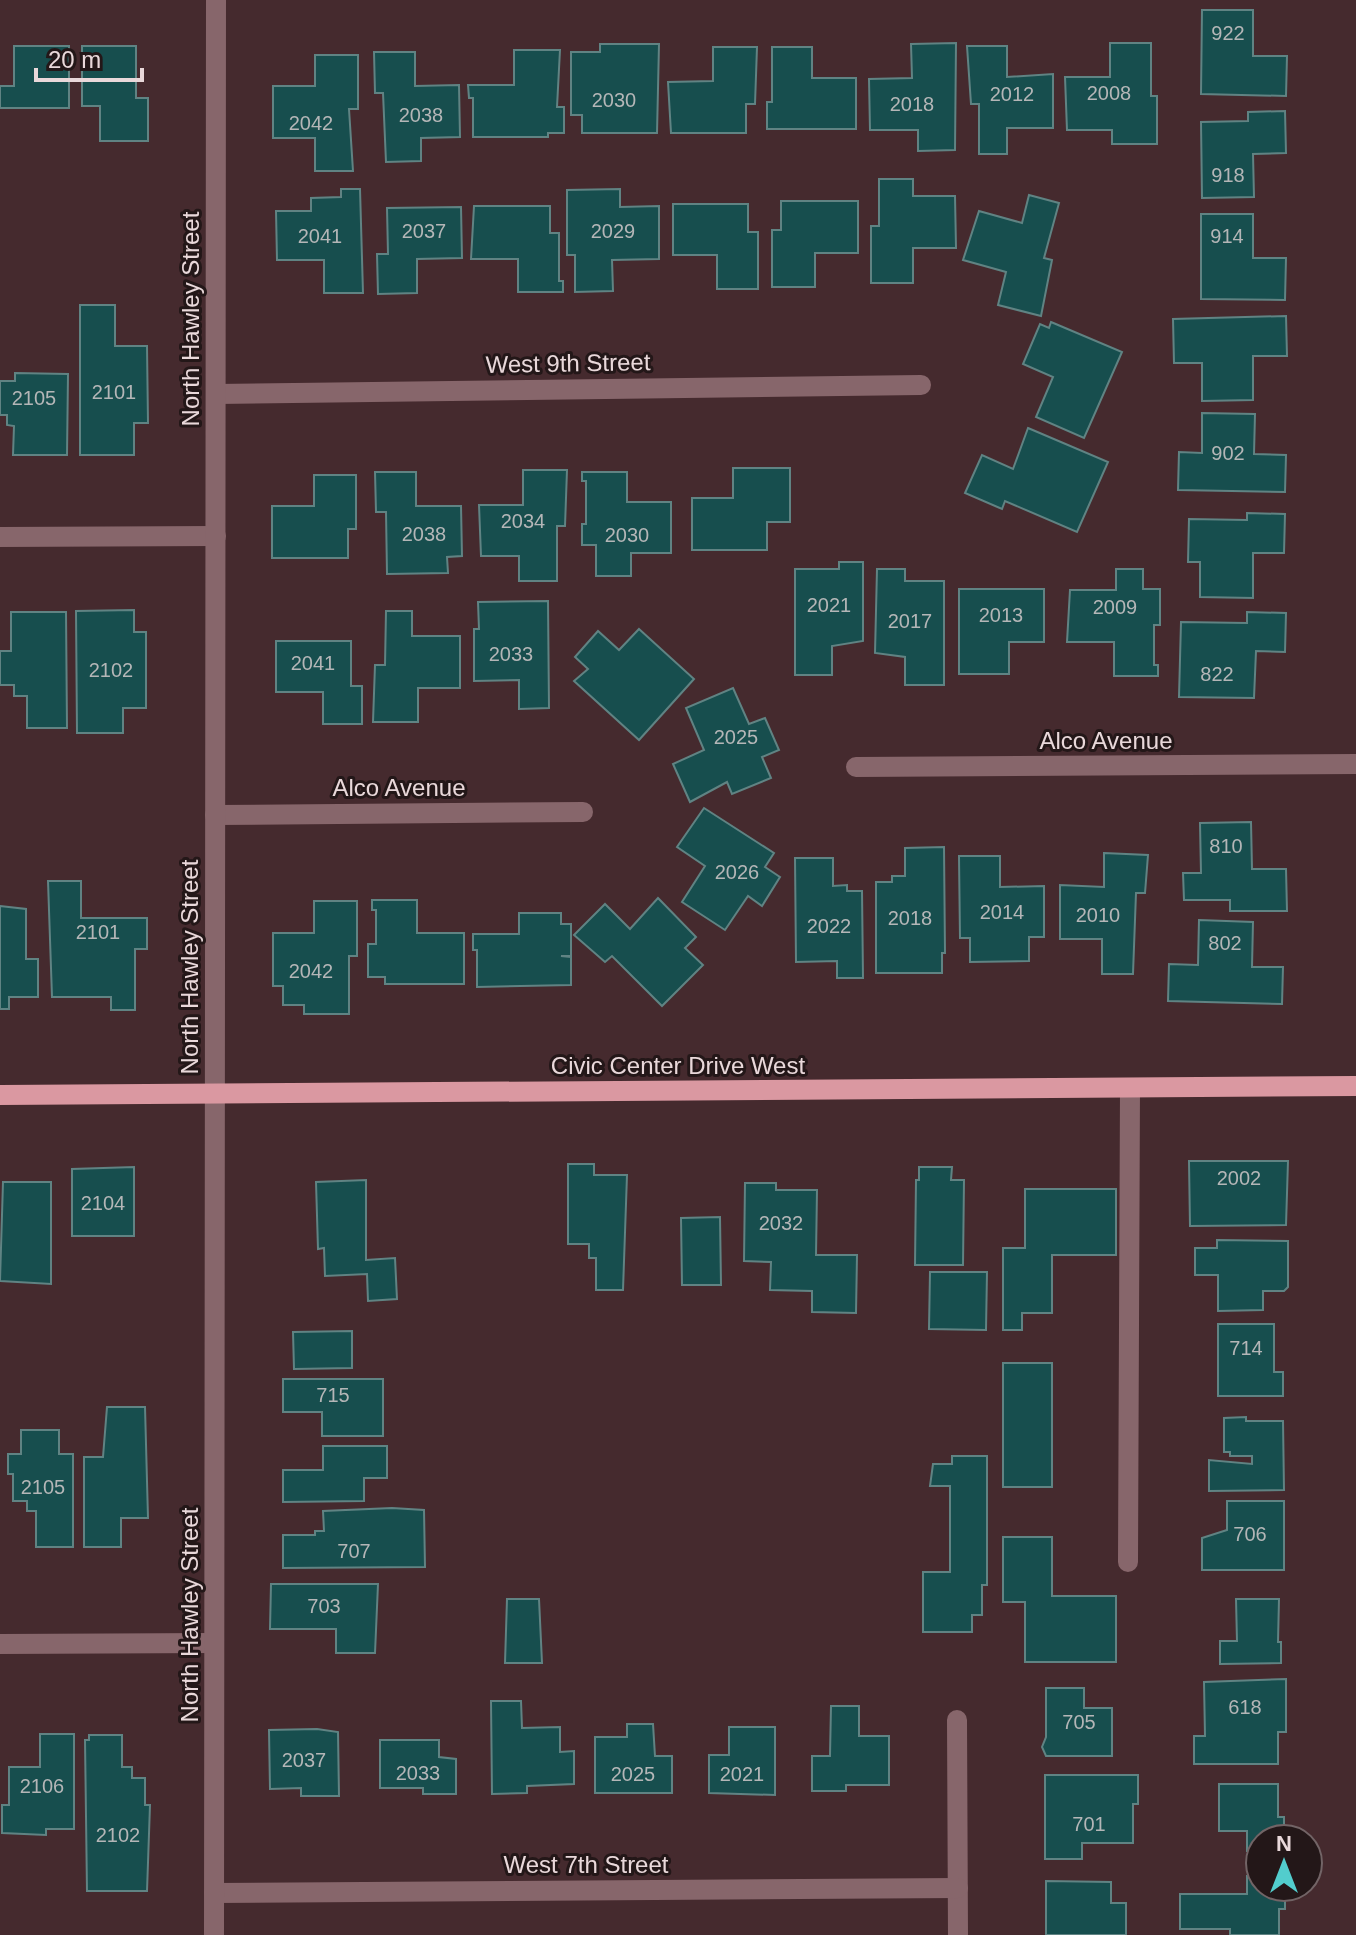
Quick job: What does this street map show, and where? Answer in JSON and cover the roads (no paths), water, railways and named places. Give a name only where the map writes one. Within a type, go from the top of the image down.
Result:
[{"type":"main road","name":"Civic Center Drive West","points":[[0,1095],[1356,1086]]},
{"type":"street","name":"North Hawley Street","points":[[214,1935],[216,0]]},
{"type":"street","name":"West 9th Street","points":[[216,394],[921,385]]},
{"type":"street","points":[[0,537],[216,536]]},
{"type":"street","name":"Alco Avenue","points":[[856,767],[1356,764]]},
{"type":"street","name":"Alco Avenue","points":[[215,815],[583,812]]},
{"type":"street","points":[[1128,1562],[1130,1089]]},
{"type":"street","points":[[0,1644],[214,1643]]},
{"type":"street","points":[[957,1720],[958,1935]]},
{"type":"street","name":"West 7th Street","points":[[214,1893],[958,1888]]}]
